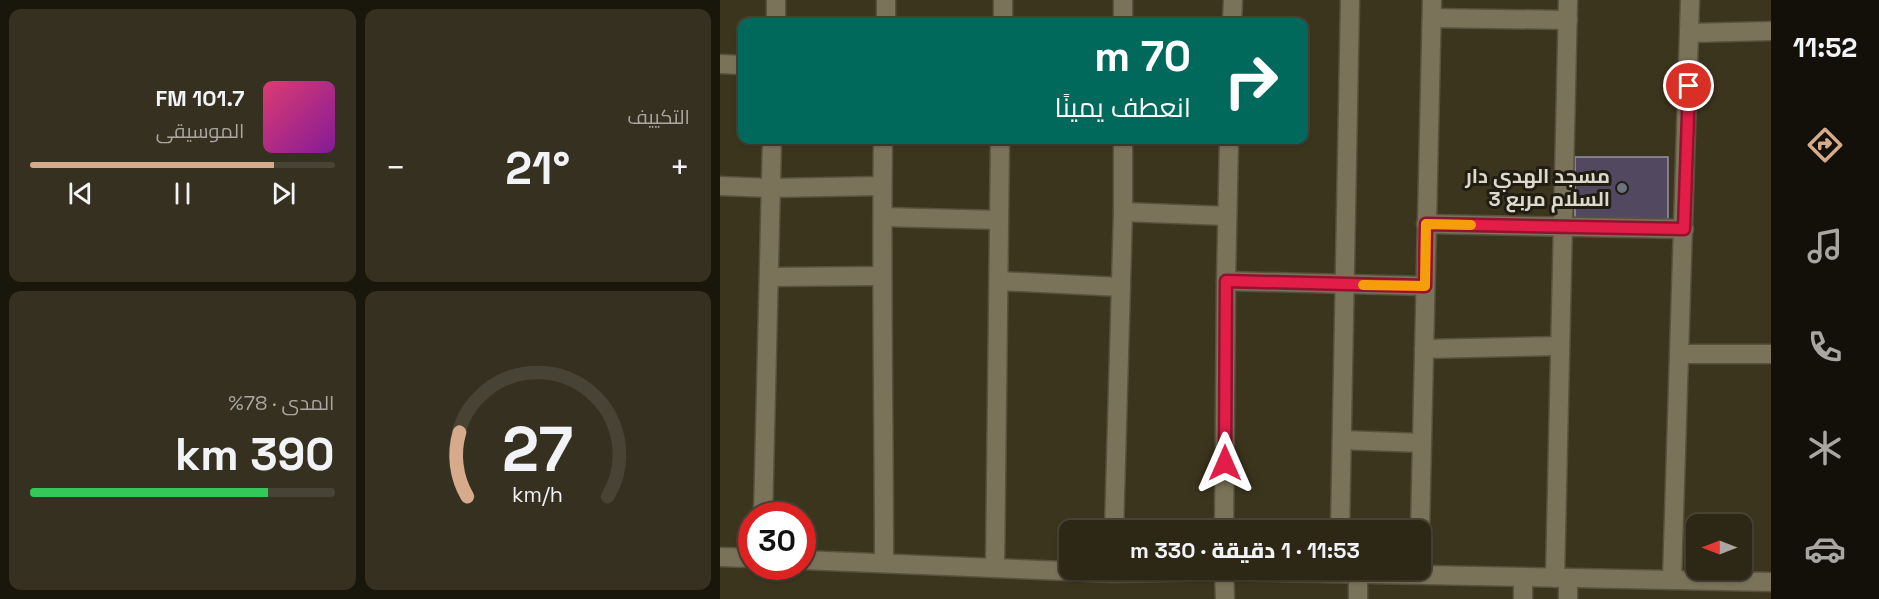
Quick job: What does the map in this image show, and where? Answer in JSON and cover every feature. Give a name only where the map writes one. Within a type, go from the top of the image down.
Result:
[{"type":"street","points":[[776,0],[776,18]]},
{"type":"street","points":[[886,0],[886,18]]},
{"type":"street","points":[[1003,0],[1003,18]]},
{"type":"street","points":[[1123,0],[1123,18]]},
{"type":"street","points":[[1232,18],[1233,0]]},
{"type":"street","points":[[1340,520],[1350,0]]},
{"type":"street","points":[[1568,0],[1560,346],[1561,578],[1568,599]]},
{"type":"street","points":[[1672,580],[1690,0]]},
{"type":"street","points":[[1420,520],[1432,9],[1568,20]]},
{"type":"street","points":[[1690,33],[1771,31]]},
{"type":"street","points":[[720,64],[738,64]]},
{"type":"street","points":[[763,502],[772,144]]},
{"type":"street","points":[[883,144],[884,563]]},
{"type":"street","points":[[995,568],[1000,144]]},
{"type":"street","points":[[1114,520],[1124,212],[1123,144]]},
{"type":"street","points":[[1224,520],[1229,144]]},
{"type":"street","points":[[720,186],[771,188],[882,186]]},
{"type":"street","points":[[1124,212],[1227,216]]},
{"type":"street","points":[[883,217],[999,220]]},
{"type":"street","points":[[1426,224],[1684,229]]},
{"type":"street","points":[[770,277],[882,276]]},
{"type":"street","points":[[999,281],[1121,287]]},
{"type":"street","points":[[1226,281],[1425,286]]},
{"type":"street","points":[[1424,349],[1560,346]]},
{"type":"street","points":[[1680,354],[1771,354]]},
{"type":"street","points":[[1342,440],[1422,443]]},
{"type":"street","points":[[720,557],[738,558]]},
{"type":"street","points":[[816,561],[1059,570]]},
{"type":"street","points":[[1431,573],[1672,580],[1722,590],[1771,582]]},
{"type":"street","points":[[1523,577],[1523,599]]},
{"type":"street","points":[[1224,580],[1225,599]]},
{"type":"street","points":[[1358,580],[1358,599]]},
{"type":"building","name":"مسجد الهدي دار السلام مربع 3","points":[[1575,157],[1668,157],[1668,219],[1575,218]]},
{"type":"slow traffic","points":[[1363,285],[1425,286],[1426,224],[1471,225]]},
{"type":"place","name":"مسجد الهدي دار السلام مربع 3","points":[[1622,188]]},
{"type":"route","points":[[1225,463],[1226,281],[1425,286],[1426,224],[1684,229],[1689,86]]}]
